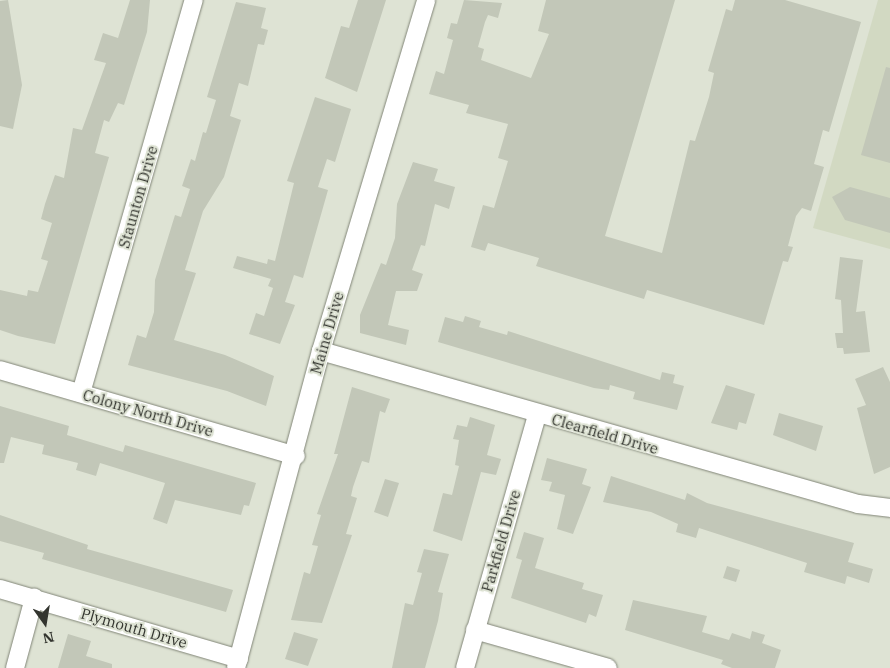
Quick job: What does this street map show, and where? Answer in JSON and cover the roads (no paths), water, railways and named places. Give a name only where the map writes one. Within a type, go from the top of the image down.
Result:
[{"type":"street","name":"Staunton Drive","points":[[81,393],[194,0]]},
{"type":"street","name":"Maine Drive","points":[[238,663],[296,456],[321,351],[426,0]]},
{"type":"street","name":"Clearfield Drive","points":[[321,351],[537,415],[858,504],[890,508]]},
{"type":"street","name":"Colony North Drive","points":[[0,370],[296,456]]},
{"type":"street","name":"Parkfield Drive","points":[[465,668],[537,415]]},
{"type":"street","name":"Plymouth Drive","points":[[0,589],[34,598],[238,663]]},
{"type":"street","points":[[14,668],[34,598]]},
{"type":"street","points":[[475,630],[608,668]]}]
